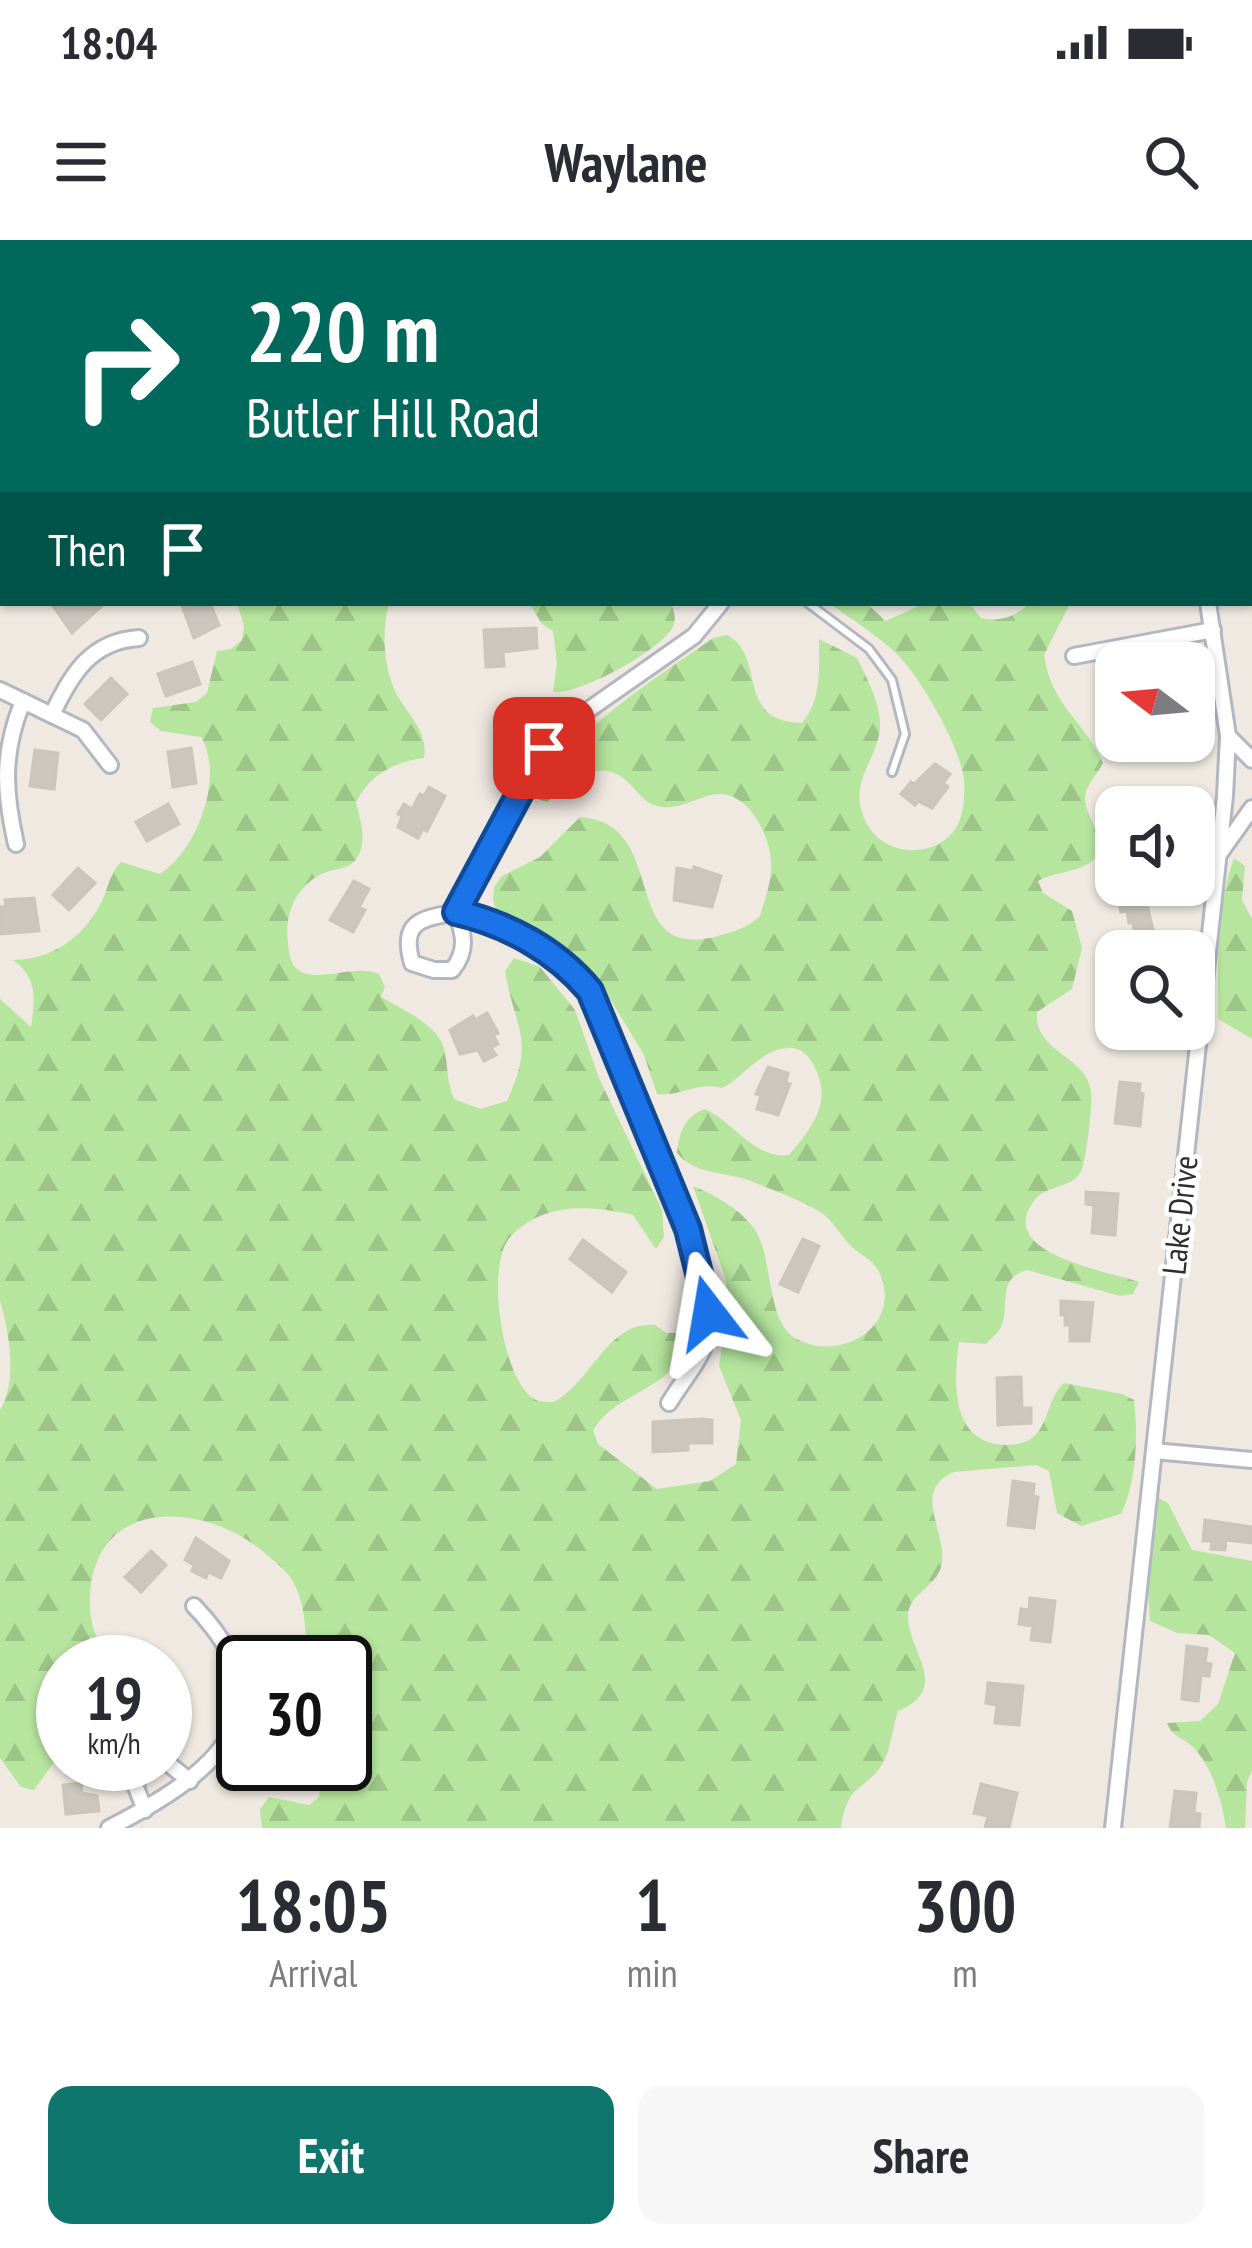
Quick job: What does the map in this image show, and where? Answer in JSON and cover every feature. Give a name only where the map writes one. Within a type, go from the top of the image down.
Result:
[{"type":"street","points":[[668,1403],[706,1342],[709,1313],[688,1229],[590,991],[574,971],[524,937],[484,919],[456,912],[424,919],[412,928],[406,943],[412,963],[452,970],[461,959],[464,935],[456,912],[544,748],[574,720],[694,637],[719,606]]},
{"type":"street","name":"Lake Drive","points":[[1113,1828],[1228,736],[1209,606]]},
{"type":"street","points":[[1074,656],[1213,630]]},
{"type":"street","points":[[52,715],[86,658],[114,639],[139,638]]},
{"type":"street","points":[[0,690],[83,730],[110,765]]},
{"type":"street","points":[[16,844],[6,759],[22,701]]},
{"type":"street","points":[[1228,736],[1252,760]]},
{"type":"street","points":[[1217,857],[1252,808]]},
{"type":"street","points":[[1154,1451],[1252,1460]]},
{"type":"street","points":[[192,1778],[221,1750],[242,1705],[227,1646],[194,1606]]},
{"type":"street","points":[[137,1791],[145,1810]]},
{"type":"street","points":[[109,1828],[174,1791]]},
{"type":"lane","points":[[812,606],[869,649],[892,680],[905,734],[892,772]]},
{"type":"green space","points":[[238,606],[389,606],[388,668],[394,689],[420,730],[424,758],[384,771],[368,784],[356,802],[362,830],[357,858],[314,878],[299,893],[288,922],[290,957],[295,967],[314,975],[379,974],[385,987],[381,997],[419,1019],[442,1042],[454,1099],[480,1109],[507,1101],[520,1063],[521,1035],[505,971],[514,958],[540,967],[575,1010],[599,1078],[662,1210],[664,1237],[656,1249],[633,1215],[617,1212],[569,1209],[538,1217],[511,1236],[503,1250],[498,1295],[501,1321],[524,1389],[545,1402],[568,1392],[624,1332],[655,1325],[666,1333],[687,1333],[673,1367],[617,1406],[593,1431],[598,1444],[657,1489],[710,1481],[736,1464],[741,1420],[719,1366],[728,1308],[726,1280],[693,1186],[726,1203],[753,1227],[779,1317],[795,1338],[813,1345],[849,1343],[876,1322],[884,1290],[875,1266],[820,1212],[753,1182],[693,1166],[677,1153],[684,1126],[705,1109],[755,1146],[789,1155],[813,1122],[821,1099],[818,1074],[806,1055],[795,1048],[777,1050],[722,1088],[657,1094],[644,1055],[600,982],[533,934],[507,923],[497,914],[493,900],[494,887],[502,876],[540,857],[580,817],[608,825],[626,842],[666,930],[686,939],[718,936],[760,916],[771,860],[758,821],[729,795],[710,795],[670,807],[653,805],[622,777],[600,770],[578,778],[547,802],[534,798],[590,729],[713,638],[727,635],[739,645],[767,712],[802,723],[816,694],[819,639],[857,658],[878,710],[878,739],[859,796],[867,824],[875,835],[898,848],[937,845],[957,826],[964,798],[961,767],[948,732],[895,652],[833,606],[869,606],[886,621],[918,606],[971,606],[981,618],[995,619],[1026,606],[1068,606],[1044,655],[1061,701],[1095,748],[1095,762],[1103,763],[1085,797],[1095,830],[1095,857],[1087,865],[1038,881],[1043,893],[1072,911],[1082,948],[1072,989],[1037,1012],[1043,1037],[1087,1079],[1091,1108],[1080,1173],[1039,1196],[1026,1219],[1029,1234],[1041,1247],[1082,1266],[1139,1282],[1133,1294],[1120,1296],[1027,1270],[1017,1275],[1007,1287],[998,1331],[986,1344],[959,1342],[956,1388],[970,1430],[981,1439],[1005,1445],[1024,1442],[1038,1433],[1064,1383],[1122,1394],[1134,1400],[1133,1473],[1121,1514],[1081,1526],[1057,1513],[1049,1471],[1036,1465],[954,1472],[941,1480],[932,1500],[942,1562],[936,1577],[913,1600],[908,1615],[923,1668],[923,1691],[898,1711],[884,1761],[853,1794],[841,1828],[262,1828],[260,1809],[269,1797],[309,1805],[320,1791],[372,1791],[372,1635],[306,1635],[300,1600],[280,1566],[242,1537],[186,1518],[158,1517],[132,1524],[111,1539],[97,1563],[90,1596],[96,1635],[36,1635],[34,1790],[21,1787],[0,1758],[0,1410],[10,1371],[0,1301],[0,999],[31,1027],[31,982],[13,960],[40,956],[75,937],[100,905],[121,862],[160,874],[185,848],[196,831],[208,792],[208,753],[201,737],[161,731],[150,722],[153,708],[196,702],[207,693],[217,651],[231,649],[242,640],[244,626]]},
{"type":"green space","points":[[531,606],[672,606],[675,620],[662,639],[633,661],[580,687],[553,692],[557,663],[553,631]]},
{"type":"green space","points":[[1234,858],[1245,866],[1242,900],[1252,919],[1252,1039],[1218,1019],[1221,917]]},
{"type":"green space","points":[[1157,1497],[1168,1503],[1192,1550],[1252,1561],[1252,1770],[1245,1828],[1226,1828],[1206,1765],[1167,1723],[1200,1721],[1218,1704],[1235,1653],[1209,1635],[1177,1633],[1150,1621]]},
{"type":"building","points":[[53,606],[102,606],[72,633]]},
{"type":"building","points":[[182,606],[211,606],[219,625],[194,638]]},
{"type":"building","points":[[536,628],[537,648],[503,652],[504,666],[486,667],[484,630]]},
{"type":"building","points":[[192,662],[200,684],[166,696],[158,674]]},
{"type":"building","points":[[111,678],[127,694],[101,720],[85,704]]},
{"type":"building","points":[[191,748],[196,783],[173,787],[168,752]]},
{"type":"building","points":[[35,750],[58,753],[54,789],[30,786]]},
{"type":"building","points":[[935,764],[950,774],[943,783],[948,787],[932,808],[918,801],[915,805],[901,794]]},
{"type":"building","points":[[429,787],[445,796],[427,831],[423,829],[418,838],[398,827],[402,816],[398,814],[404,804],[412,809]]},
{"type":"building","points":[[168,804],[179,824],[147,841],[136,822]]},
{"type":"building","points":[[694,867],[721,876],[712,907],[674,900],[677,868],[693,871]]},
{"type":"building","points":[[78,868],[95,883],[69,910],[53,895]]},
{"type":"building","points":[[354,881],[369,889],[353,932],[330,920]]},
{"type":"building","points":[[34,898],[39,931],[0,934],[0,907],[6,906],[5,900]]},
{"type":"building","points":[[1120,906],[1147,906],[1153,930],[1134,930],[1127,911],[1121,912]]},
{"type":"building","points":[[487,1013],[498,1033],[493,1035],[498,1044],[491,1048],[496,1055],[484,1061],[478,1050],[460,1054],[450,1030]]},
{"type":"building","points":[[768,1067],[788,1073],[786,1083],[790,1084],[778,1115],[757,1109],[761,1095],[756,1094]]},
{"type":"building","points":[[1120,1082],[1140,1084],[1140,1126],[1115,1123]]},
{"type":"building","points":[[1086,1192],[1118,1194],[1115,1235],[1092,1233],[1094,1205],[1086,1204]]},
{"type":"building","points":[[803,1239],[819,1246],[798,1292],[780,1284]]},
{"type":"building","points":[[583,1240],[626,1272],[612,1292],[570,1259]]},
{"type":"building","points":[[1061,1301],[1093,1303],[1089,1341],[1070,1341]]},
{"type":"building","points":[[1021,1377],[1022,1408],[1031,1408],[1031,1423],[998,1425],[997,1378]]},
{"type":"building","points":[[712,1420],[712,1443],[688,1443],[688,1450],[653,1452],[653,1422]]},
{"type":"building","points":[[1013,1481],[1034,1484],[1033,1496],[1038,1497],[1034,1528],[1008,1525]]},
{"type":"building","points":[[1205,1520],[1252,1527],[1252,1543],[1226,1540],[1225,1550],[1211,1549],[1212,1541],[1203,1541]]},
{"type":"building","points":[[196,1538],[229,1561],[221,1578],[192,1571],[194,1565],[185,1560]]},
{"type":"building","points":[[151,1551],[166,1565],[141,1592],[125,1577]]},
{"type":"building","points":[[1030,1598],[1055,1601],[1050,1642],[1031,1640],[1033,1626],[1019,1624],[1021,1609],[1029,1610]]},
{"type":"building","points":[[1187,1646],[1207,1649],[1205,1663],[1211,1664],[1209,1676],[1201,1675],[1198,1701],[1182,1699]]},
{"type":"building","points":[[988,1683],[1023,1686],[1019,1725],[995,1723],[997,1705],[986,1703]]},
{"type":"building","points":[[981,1784],[1017,1793],[1009,1828],[985,1828],[988,1816],[974,1813]]},
{"type":"building","points":[[64,1791],[97,1796],[99,1811],[66,1814]]},
{"type":"building","points":[[1175,1791],[1196,1793],[1194,1813],[1200,1814],[1199,1828],[1170,1828]]},
{"type":"route","points":[[544,748],[456,912],[524,937],[574,971],[590,991],[688,1229],[709,1313]]}]
